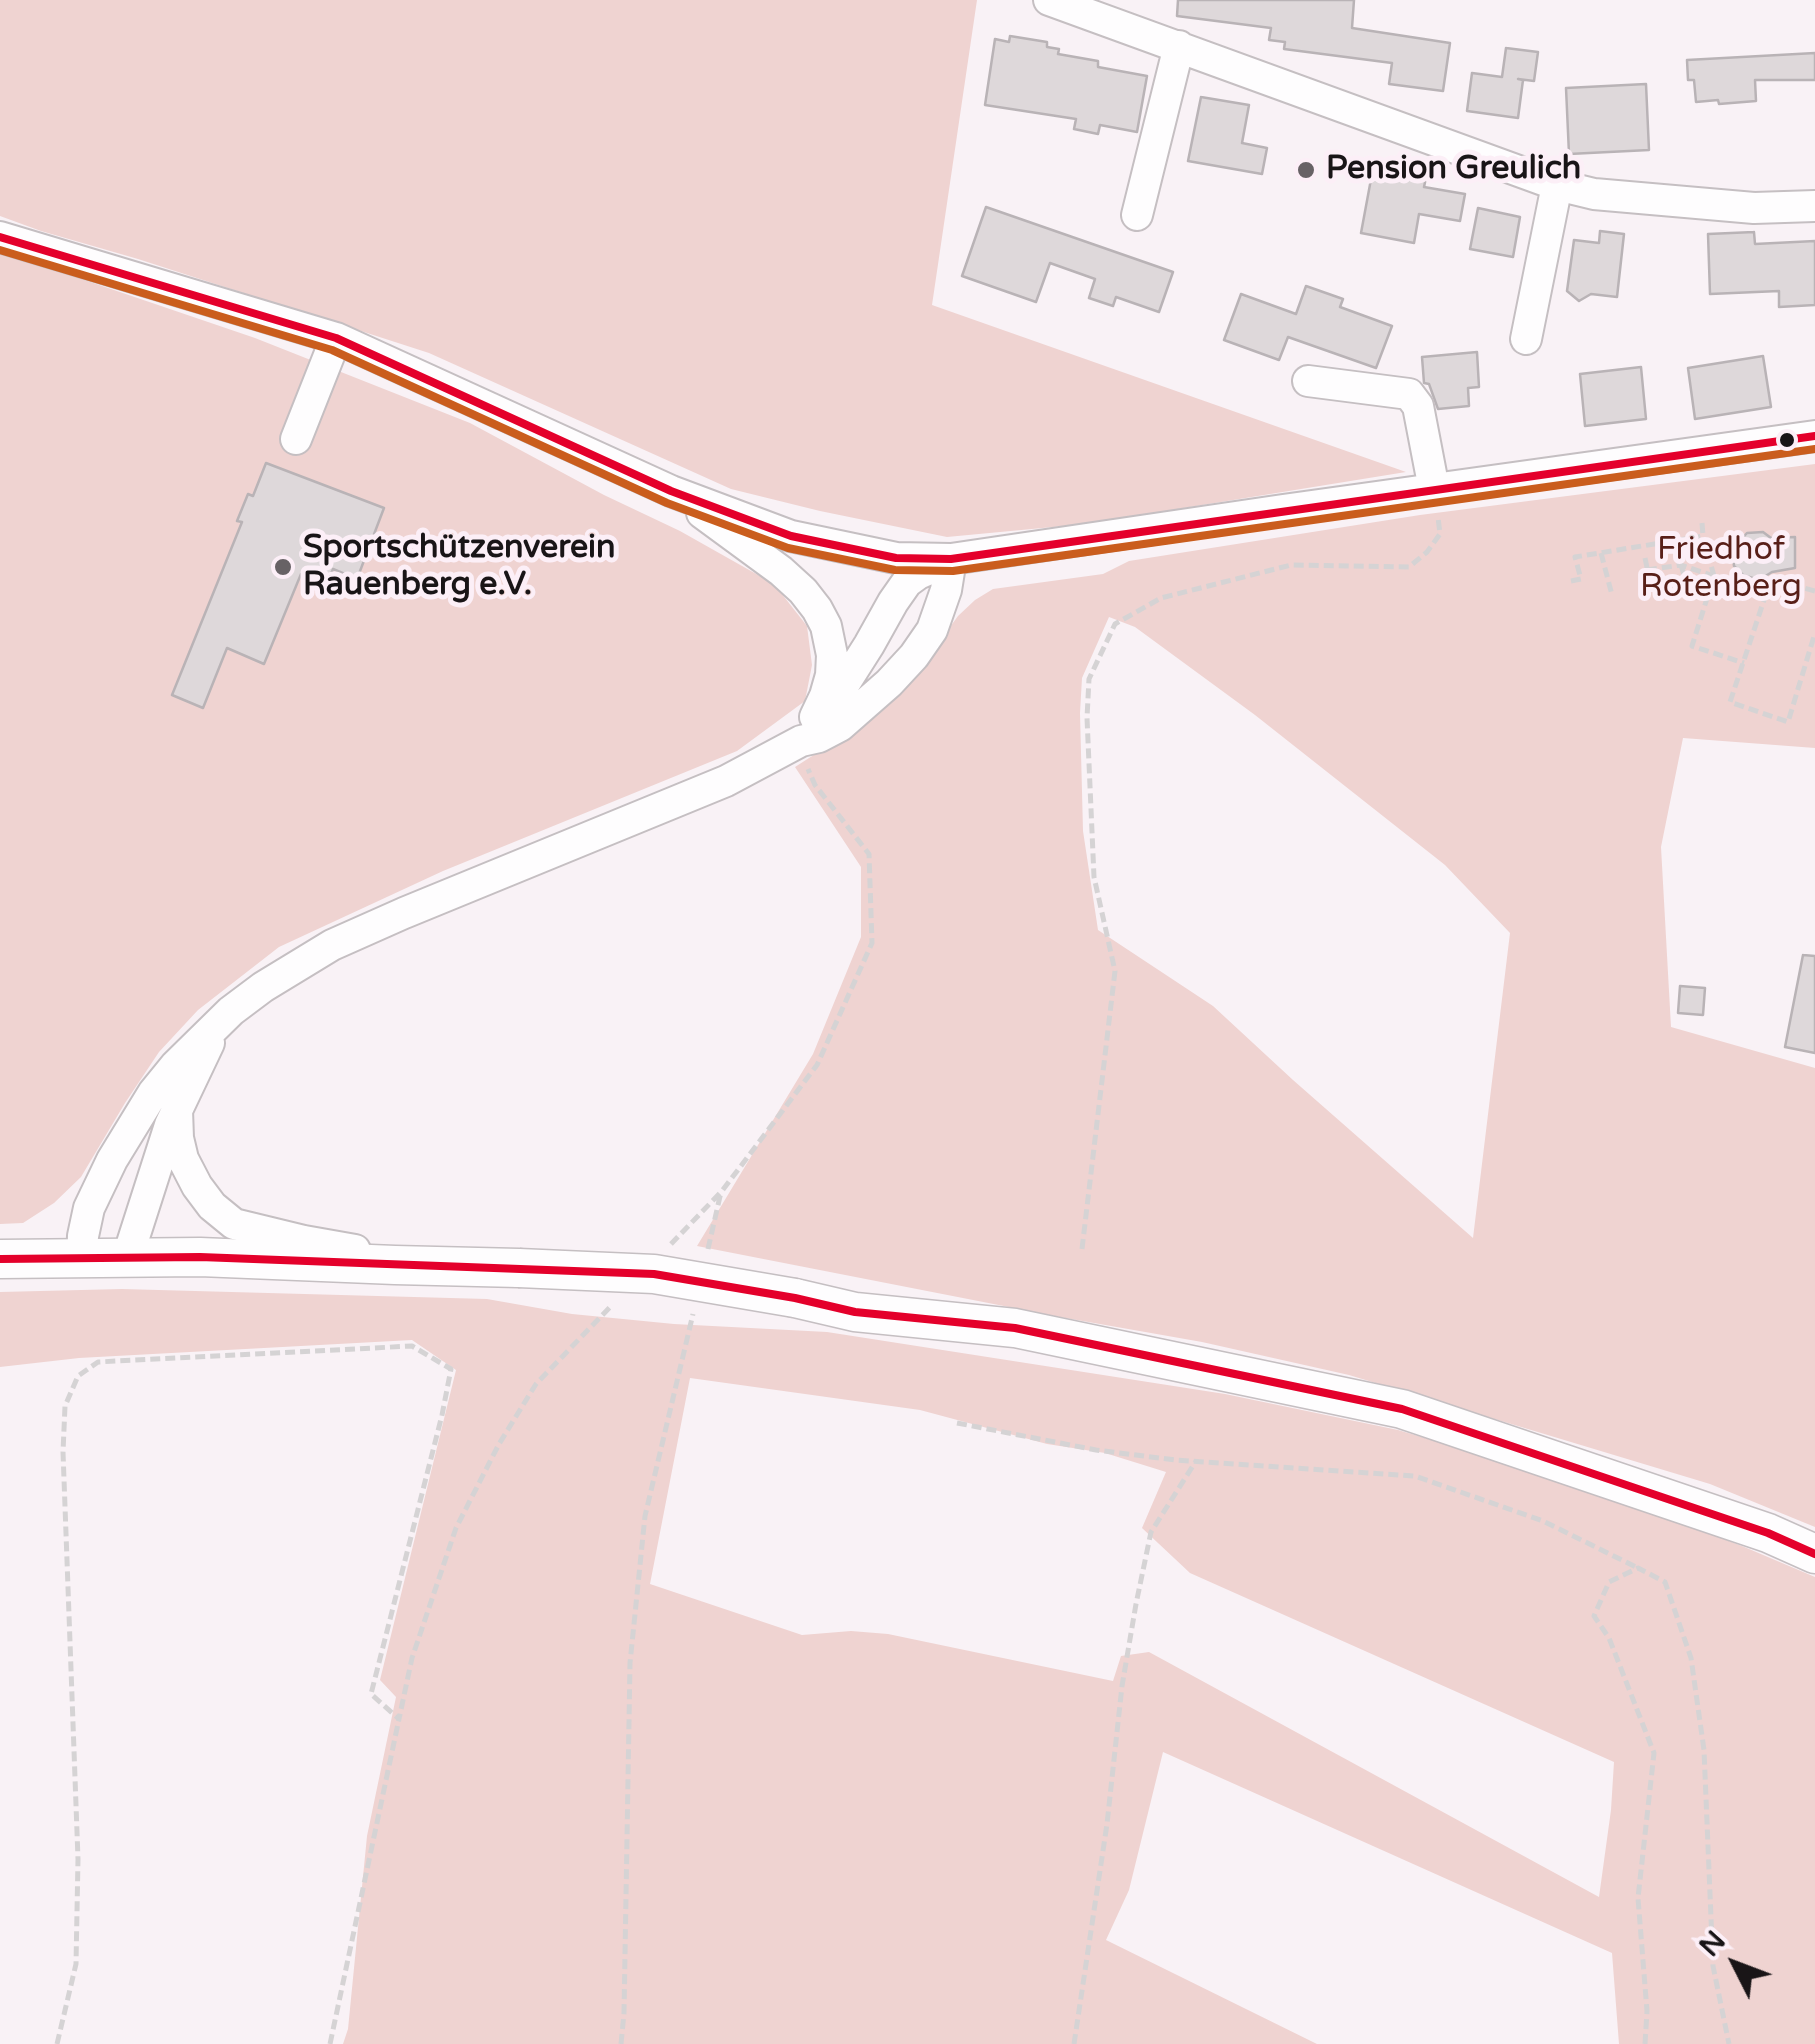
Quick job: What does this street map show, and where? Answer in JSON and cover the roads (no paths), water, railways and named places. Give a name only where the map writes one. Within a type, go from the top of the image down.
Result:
[{"type":"main road","points":[[0,1259],[200,1256],[654,1274],[855,1312],[1015,1328],[1402,1409],[1768,1533],[1815,1554]]},
{"type":"street","points":[[1049,0],[1558,185],[1594,194],[1754,208],[1815,206]]},
{"type":"street","points":[[1138,214],[1179,46]]},
{"type":"street","points":[[1526,339],[1558,185]]},
{"type":"street","points":[[0,237],[336,338],[671,491],[792,536],[896,558],[951,559],[1815,436]]},
{"type":"street","points":[[296,439],[336,338]]},
{"type":"street","points":[[1308,381],[1408,394],[1418,406],[1434,490]]},
{"type":"street","points":[[671,491],[781,571],[817,609],[826,626],[832,655],[831,676],[825,696],[804,734]]},
{"type":"street","points":[[804,734],[819,737],[840,726],[914,656],[932,630],[951,559]]},
{"type":"street","points":[[82,1259],[82,1236],[89,1208],[112,1160],[153,1093],[231,1012],[332,946],[404,912],[726,781],[804,734],[844,686],[892,602],[908,582],[951,559]]},
{"type":"street","points":[[128,1259],[177,1110],[210,1042],[231,1012]]},
{"type":"street","points":[[177,1110],[183,1158],[212,1206],[234,1224],[376,1253],[395,1265]]},
{"type":"place","name":"Pension Greulich","points":[[1306,170]]},
{"type":"place","name":"Sportschützenverein Rauenberg e.V.","points":[[283,567]]},
{"type":"park label","name":"Friedhof Rotenberg","points":[[1721,570]]}]
